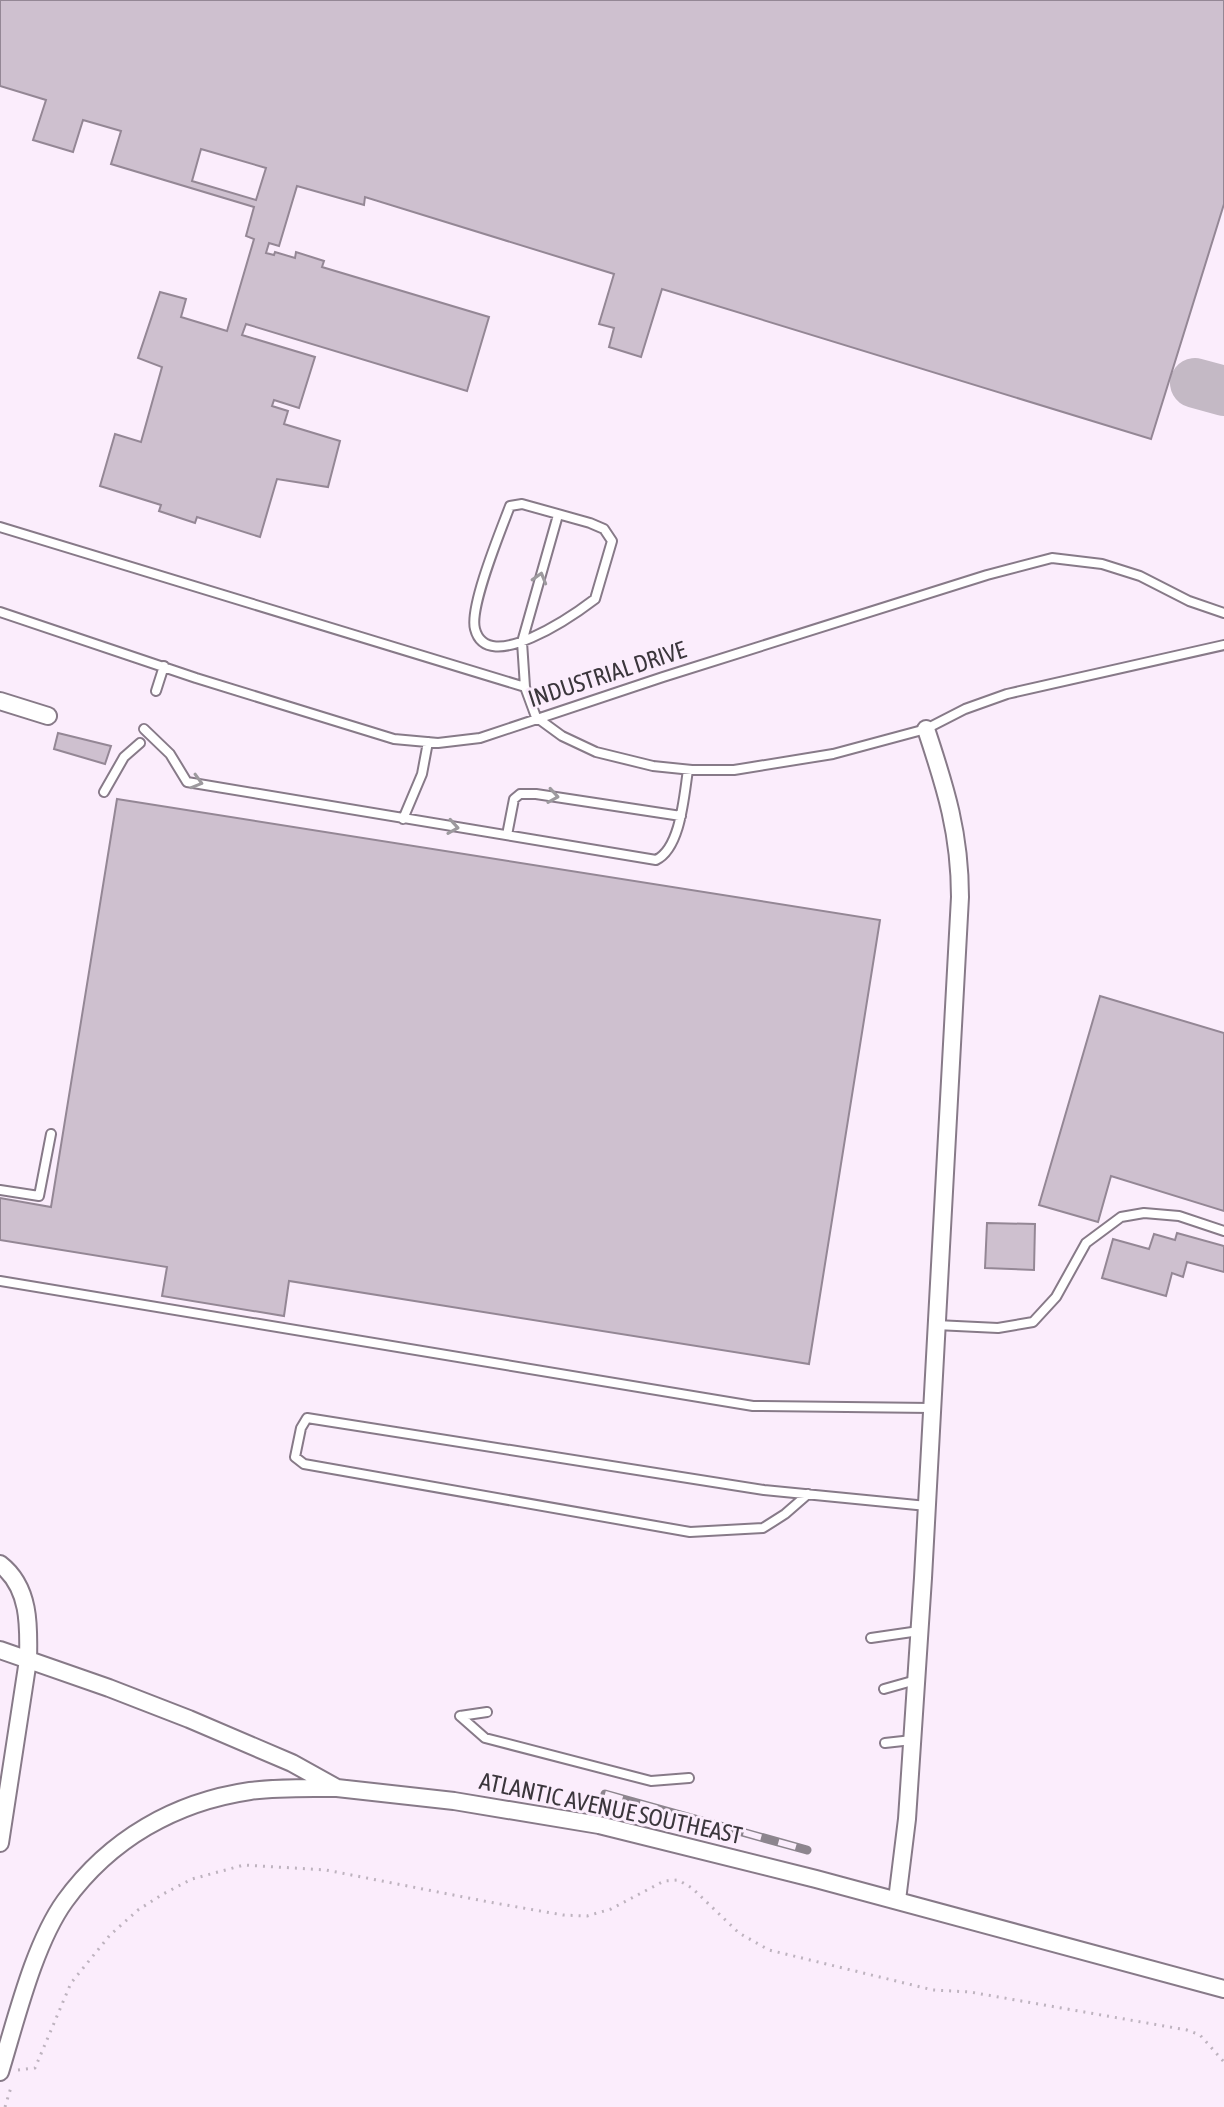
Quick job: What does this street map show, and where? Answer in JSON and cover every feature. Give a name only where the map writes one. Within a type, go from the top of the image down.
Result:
[{"type":"street","points":[[0,701],[48,716]]},
{"type":"street","points":[[897,1900],[907,1819],[920,1631],[960,873],[955,825],[926,729]]},
{"type":"street","points":[[0,1564],[14,1580],[26,1603],[28,1660],[0,1843]]},
{"type":"street","name":"ATLANTIC AVENUE SOUTHEAST","points":[[0,1650],[189,1719],[292,1763],[337,1788],[454,1801],[599,1825],[897,1900],[1224,1989]]},
{"type":"street","points":[[0,2072],[39,1953],[64,1902],[99,1862],[130,1836],[162,1817],[202,1801],[251,1790],[337,1788]]},
{"type":"lane","points":[[522,504],[558,515],[604,529],[612,541],[595,599],[522,642],[495,648],[482,643],[474,628],[477,603],[510,506],[522,504]]},
{"type":"lane","points":[[558,515],[522,642],[525,687],[536,717],[562,736],[596,752],[653,766],[734,770],[833,754],[926,729],[965,709],[1007,694],[1224,645]]},
{"type":"lane","points":[[0,527],[525,687]]},
{"type":"lane","name":"INDUSTRIAL DRIVE","points":[[0,612],[394,739],[428,742],[480,738],[536,717],[987,575],[1052,558],[1102,564],[1140,576],[1189,601],[1224,613]]},
{"type":"lane","points":[[156,691],[164,666]]},
{"type":"lane","points":[[144,729],[170,754],[187,782],[656,860],[669,849],[681,816],[688,770]]},
{"type":"lane","points":[[403,819],[422,774],[428,742]]},
{"type":"lane","points":[[104,792],[124,757],[140,743]]},
{"type":"lane","points":[[507,835],[514,799],[520,794],[681,816]]},
{"type":"lane","points":[[0,1190],[39,1196],[51,1134]]},
{"type":"lane","points":[[936,1325],[998,1328],[1033,1322],[1056,1297],[1086,1243],[1121,1217],[1144,1213],[1179,1216],[1224,1231]]},
{"type":"lane","points":[[0,1281],[753,1406],[931,1408]]},
{"type":"lane","points":[[808,1494],[763,1528],[690,1532],[304,1464],[295,1457],[301,1428],[307,1418],[718,1483],[927,1506]]},
{"type":"lane","points":[[871,1638],[920,1631]]},
{"type":"lane","points":[[884,1689],[916,1680]]},
{"type":"lane","points":[[487,1712],[460,1716],[485,1738],[651,1781],[689,1778]]},
{"type":"lane","points":[[885,1743],[912,1740]]},
{"type":"path","points":[[5,2107],[19,2069],[35,2068],[71,1983],[110,1935],[138,1910],[163,1894],[192,1879],[244,1865],[326,1870],[504,1905],[587,1916],[611,1909],[664,1881],[678,1880],[692,1888],[739,1933],[769,1950],[933,1990],[970,1992],[1187,2030],[1200,2035],[1224,2062]]},
{"type":"building","points":[[0,0],[1224,0],[1224,204],[1151,439],[662,289],[641,357],[609,347],[614,328],[599,324],[614,274],[365,197],[364,205],[297,186],[279,246],[269,243],[266,253],[274,255],[275,252],[295,258],[296,252],[324,261],[322,267],[489,317],[467,391],[246,324],[242,335],[315,357],[299,408],[274,400],[272,406],[288,411],[284,424],[340,441],[328,487],[277,479],[260,537],[197,517],[195,523],[159,511],[161,505],[100,486],[115,434],[141,442],[162,367],[138,358],[160,292],[186,299],[181,317],[227,331],[254,239],[246,236],[254,207],[111,164],[121,131],[83,120],[73,152],[33,140],[46,100],[0,86]],"holes":[[[201,149],[266,168],[256,200],[192,181]]]},
{"type":"building","points":[[58,733],[111,746],[105,764],[54,749]]},
{"type":"building","points":[[117,799],[880,920],[809,1364],[289,1281],[284,1316],[162,1296],[167,1267],[0,1240],[0,1198],[51,1207]]},
{"type":"building","points":[[1100,996],[1224,1033],[1224,1211],[1111,1176],[1098,1222],[1039,1205]]},
{"type":"building","points":[[987,1223],[1035,1224],[1034,1270],[985,1268]]},
{"type":"building","points":[[1177,1233],[1224,1246],[1224,1272],[1187,1262],[1183,1277],[1172,1273],[1166,1296],[1102,1278],[1113,1239],[1149,1249],[1154,1234],[1175,1240]]},
{"type":"taxiway","points":[[1195,383],[1224,391]]},
{"type":"railway","points":[[605,1794],[807,1850]]}]
